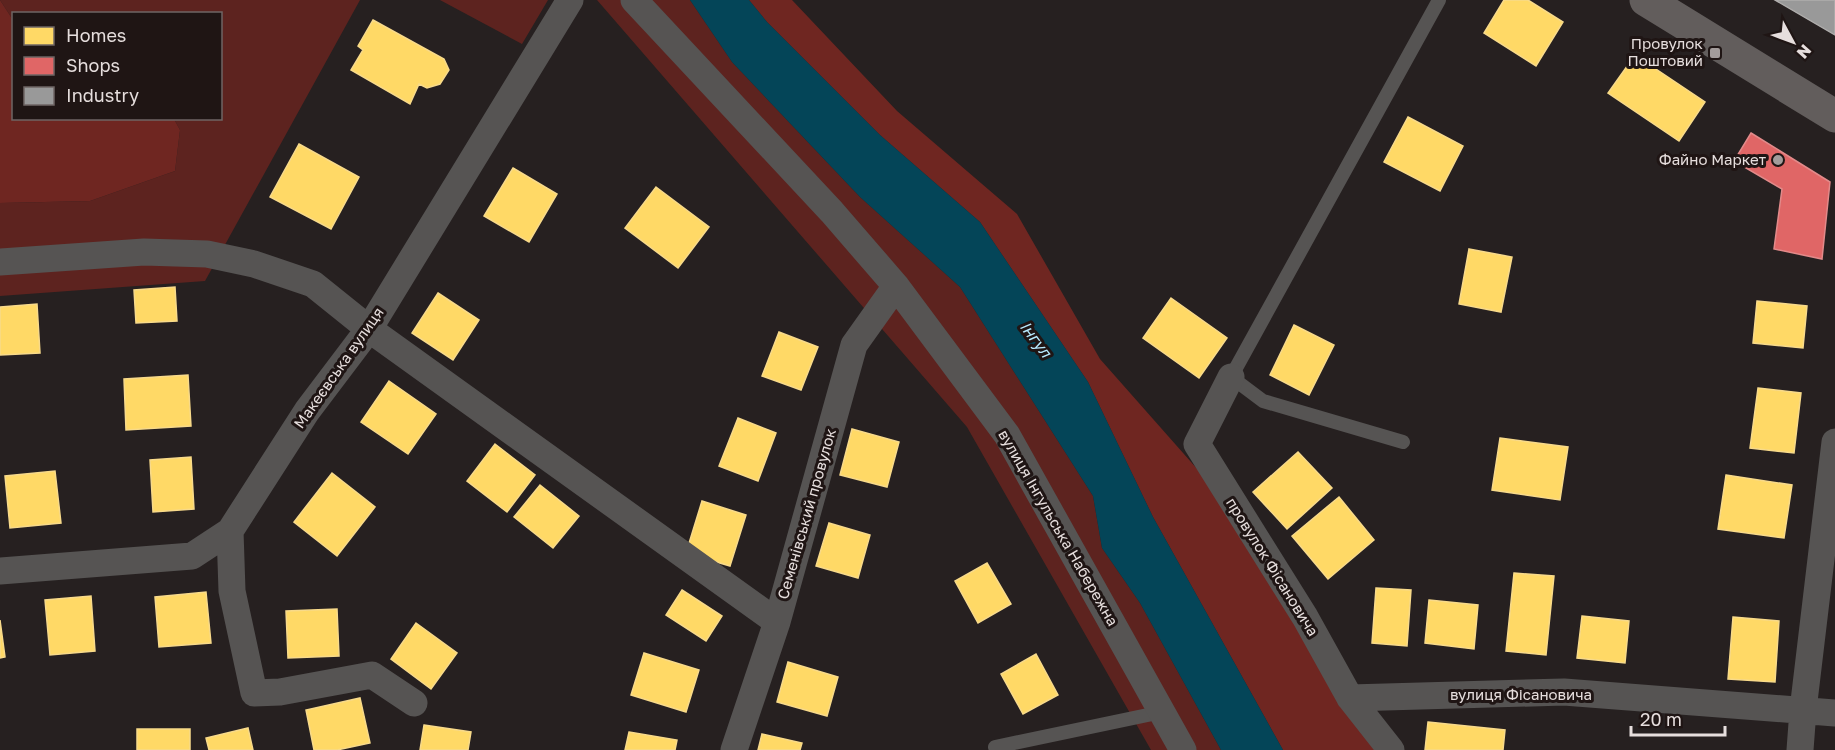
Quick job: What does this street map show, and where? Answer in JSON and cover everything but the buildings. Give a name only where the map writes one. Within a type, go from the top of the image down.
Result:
[{"type":"main road","points":[[1646,0],[1835,116]]},
{"type":"street","name":"Макеєвська вулиця","points":[[0,572],[192,556],[230,531],[307,411],[369,330],[570,0]]},
{"type":"street","name":"вулиця Інгульська Набережна","points":[[634,0],[832,212],[896,286],[1007,435],[1183,750]]},
{"type":"street","points":[[0,262],[144,252],[207,254],[254,264],[313,284],[369,330],[777,622]]},
{"type":"street","name":"Семенівський провулок","points":[[734,750],[777,622],[854,345],[896,286]]},
{"type":"street","name":"провулок Фісановича","points":[[1231,377],[1197,444],[1305,617],[1350,698],[1391,750]]},
{"type":"street","points":[[1800,750],[1835,442]]},
{"type":"street","points":[[230,531],[232,591],[254,693],[280,692],[372,675],[414,703]]},
{"type":"street","name":"вулиця Фісановича","points":[[1350,698],[1564,692],[1835,713]]},
{"type":"lane","points":[[1403,442],[1263,401],[1231,377],[1439,0]]},
{"type":"lane","points":[[995,747],[1162,712]]},
{"type":"shaded area","points":[[0,0],[360,0],[205,281],[0,296],[0,203],[90,201],[175,171],[180,130],[175,120],[222,120],[222,12],[12,12],[12,18]]},
{"type":"shaded area","points":[[0,0],[12,18],[12,120],[175,120],[180,130],[175,171],[90,201],[0,203]]},
{"type":"shaded area","points":[[440,0],[548,0],[522,44]]},
{"type":"shaded area","points":[[597,0],[690,0],[732,62],[860,197],[960,287],[1093,496],[1102,548],[1140,603],[1221,750],[1151,750],[967,427]]},
{"type":"shaded area","points":[[749,0],[792,0],[897,111],[1017,214],[1100,359],[1229,505],[1376,750],[1283,750],[1153,517],[1088,382],[980,222],[880,135],[767,22]]},
{"type":"water","name":"Інгул","points":[[690,0],[749,0],[767,22],[880,135],[980,222],[1088,382],[1153,517],[1283,750],[1221,750],[1140,603],[1102,548],[1093,496],[960,287],[860,197],[732,62]]},
{"type":"place","name":"Провулок Поштовий","points":[[1715,53]]},
{"type":"place","name":"Файно Маркет","points":[[1778,160]]}]
